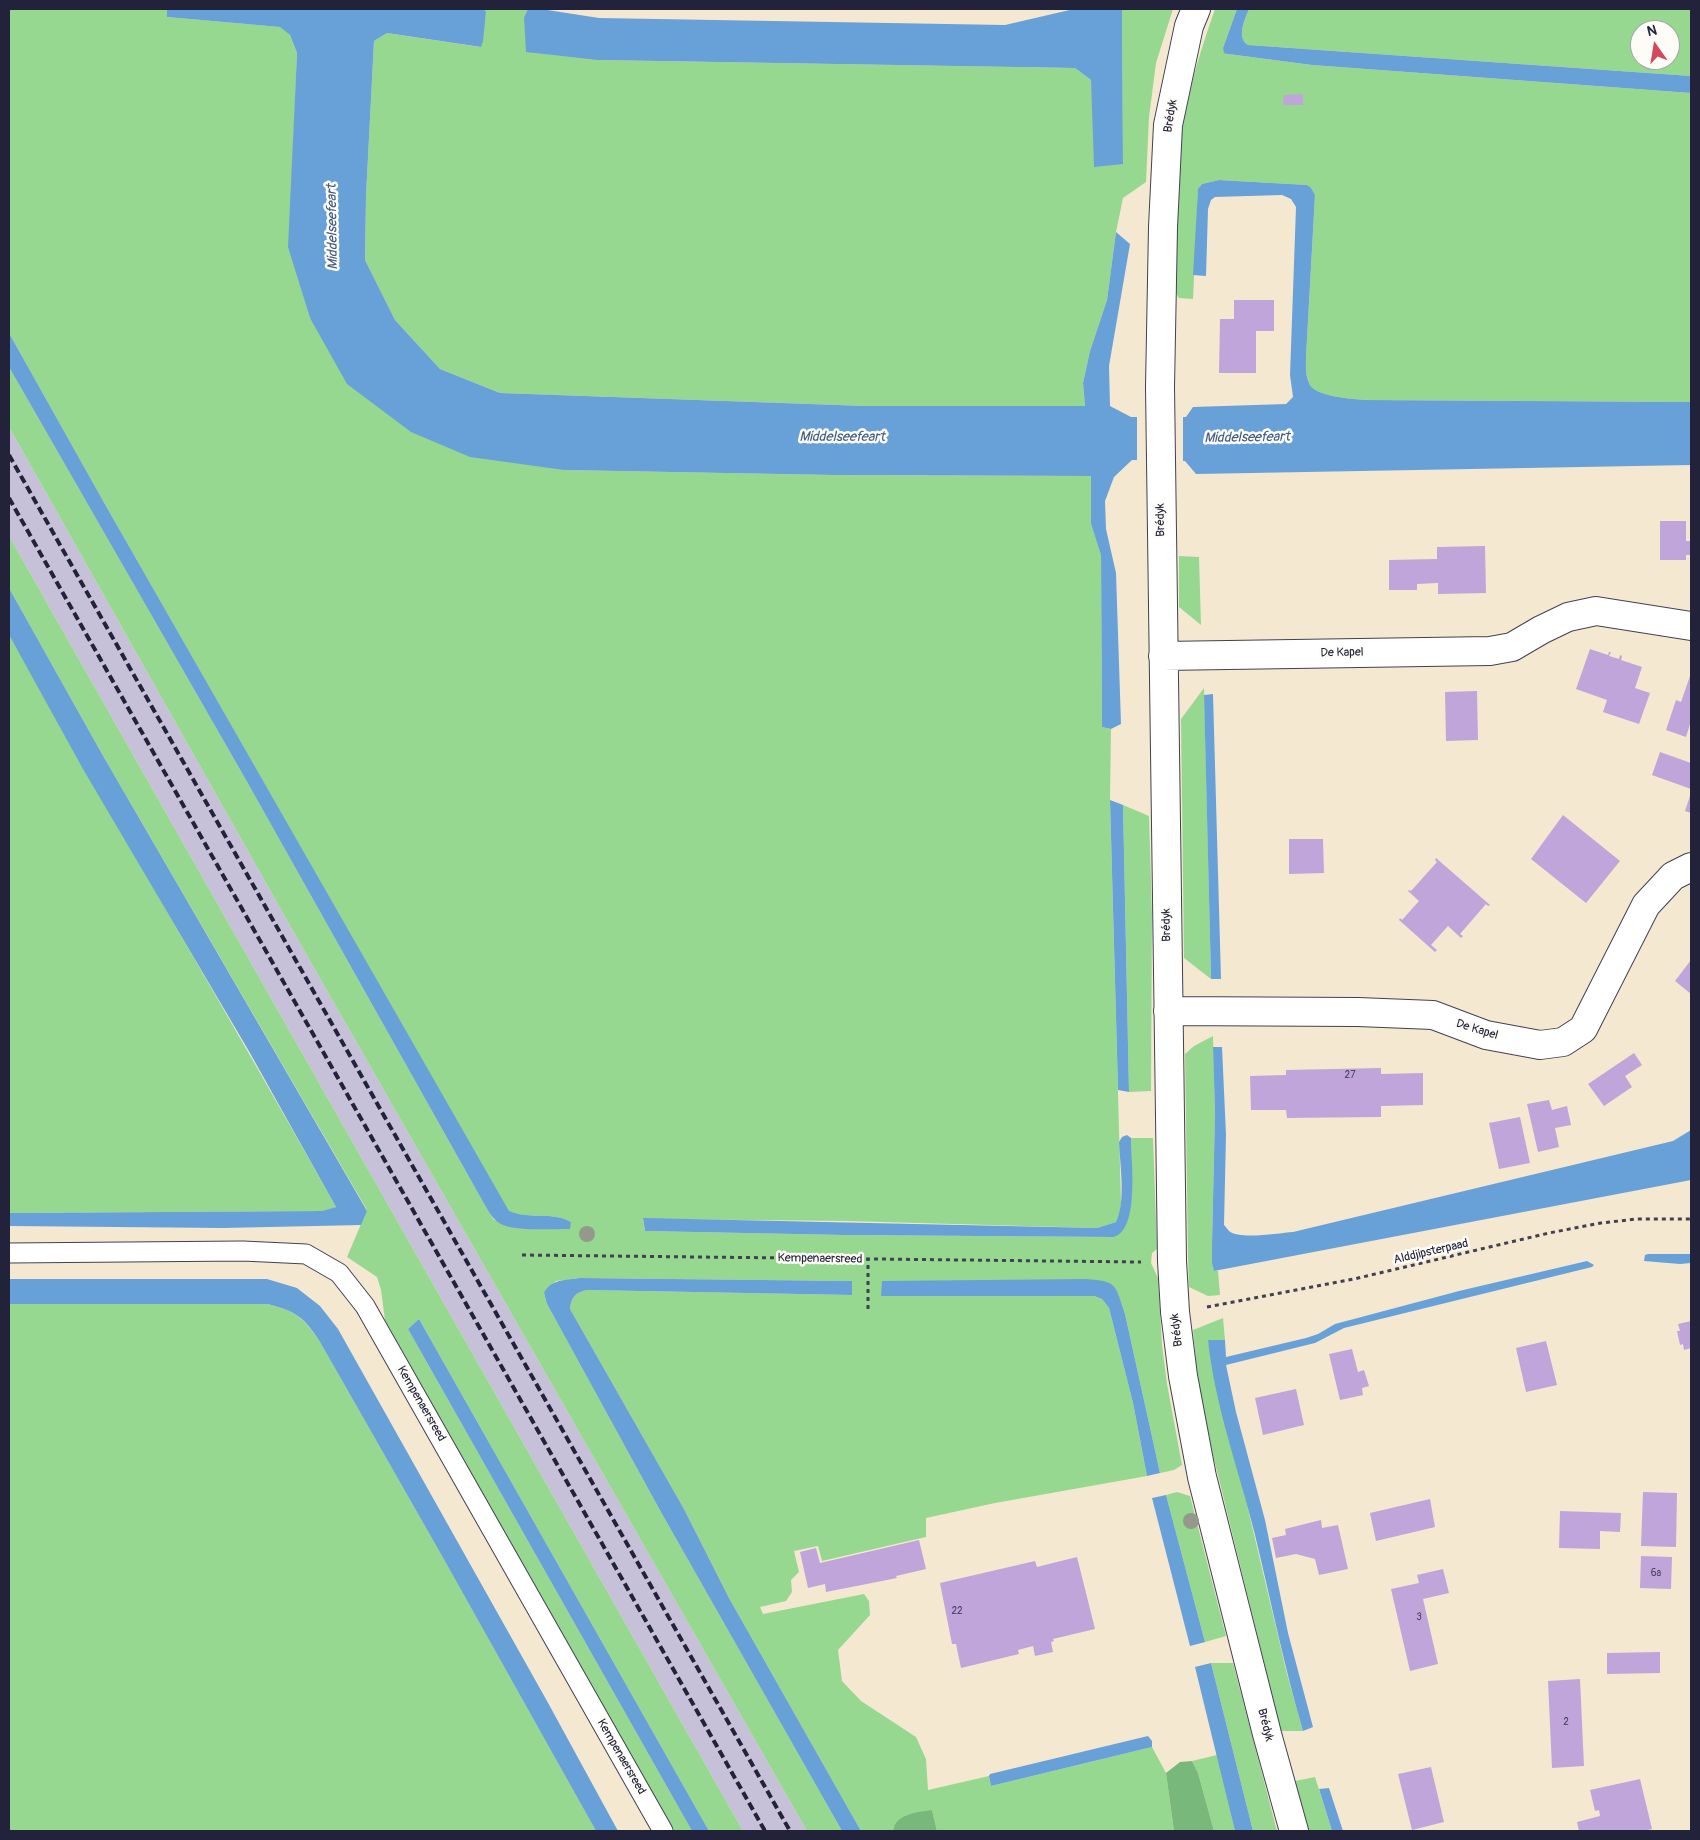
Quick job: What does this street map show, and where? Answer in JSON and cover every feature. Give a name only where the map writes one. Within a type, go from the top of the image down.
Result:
[{"type":"street","name":"Brédyk","points":[[1196,9],[1189,26],[1168,125],[1163,227],[1160,387],[1172,1261],[1175,1312],[1183,1376],[1202,1477],[1267,1734],[1294,1831]]},
{"type":"street","name":"De Kapel","points":[[1163,656],[1490,651],[1512,647],[1568,616],[1596,611],[1691,626]]},
{"type":"street","name":"De Kapel","points":[[1168,1011],[1358,1012],[1433,1015],[1486,1035],[1540,1045],[1563,1042],[1583,1029],[1646,905],[1673,876],[1691,867]]},
{"type":"lane","name":"Kempenaersreed","points":[[9,1253],[243,1251],[306,1254],[339,1273],[365,1306],[663,1831]]},
{"type":"path","name":"Alddjipsterpaad","points":[[1175,1312],[1354,1279],[1549,1233],[1602,1223],[1637,1219],[1691,1219]]},
{"type":"path","name":"Kempenaersreed","points":[[522,1255],[1117,1262]]},
{"type":"path","points":[[868,1259],[868,1309]]},
{"type":"shaded area","points":[[9,427],[297,938],[807,1831],[743,1831],[9,536]]},
{"type":"green space","points":[[9,9],[167,9],[167,17],[281,27],[290,35],[297,53],[289,247],[310,318],[564,470],[833,475],[1091,476],[1091,524],[1101,554],[1102,727],[1111,729],[1110,800],[1121,1203],[1120,1214],[1116,1222],[1097,1228],[844,1221],[643,1219],[645,1231],[1114,1237],[1132,1196],[1131,1138],[1153,1138],[1157,1249],[1152,1253],[1151,1263],[1158,1278],[1162,1345],[1167,1384],[1182,1465],[1174,1470],[1160,1473],[1125,1314],[1118,1294],[882,1281],[882,1296],[1094,1296],[1102,1299],[1109,1308],[1133,1403],[1147,1476],[995,1503],[926,1518],[926,1537],[822,1561],[818,1546],[794,1551],[799,1572],[791,1580],[792,1592],[786,1601],[760,1607],[763,1614],[864,1594],[869,1601],[870,1615],[838,1650],[842,1681],[861,1701],[916,1737],[926,1759],[928,1790],[989,1776],[991,1786],[1152,1747],[1166,1773],[1174,1831],[937,1831],[932,1810],[894,1826],[893,1831],[861,1831],[729,1598],[684,1509],[570,1309],[575,1296],[587,1290],[852,1295],[852,1281],[580,1278],[556,1281],[544,1293],[547,1304],[662,1514],[842,1831],[807,1831],[297,938],[9,427],[9,367],[246,780],[494,1220],[569,1229],[571,1222],[564,1219],[509,1212],[9,333]]},
{"type":"green space","points":[[484,9],[528,9],[524,17],[598,60],[1075,68],[1091,80],[1093,96],[1123,163],[1122,9],[1173,9],[1156,63],[1149,117],[1146,182],[1123,198],[1116,232],[1107,300],[1090,351],[1083,383],[1085,406],[866,406],[500,393],[440,369],[395,320],[365,260],[366,196],[374,41],[387,33],[480,47],[486,13]]},
{"type":"green space","points":[[1215,9],[1237,9],[1223,48],[1228,54],[1312,65],[1691,93],[1691,402],[1366,400],[1335,397],[1319,392],[1310,385],[1306,371],[1315,195],[1307,185],[1219,180],[1202,184],[1198,190],[1193,299],[1179,298],[1175,292],[1176,208],[1180,144],[1193,80]]},
{"type":"green space","points":[[1249,9],[1691,9],[1691,76],[1248,45],[1244,42],[1242,33]]},
{"type":"green space","points":[[9,536],[743,1831],[709,1831],[419,1319],[408,1329],[692,1831],[671,1831],[385,1320],[381,1290],[377,1277],[347,1257],[367,1210],[102,754],[9,588]]},
{"type":"green space","points":[[1179,556],[1199,557],[1201,625],[1179,607]]},
{"type":"green space","points":[[9,635],[336,1207],[323,1211],[9,1213]]},
{"type":"green space","points":[[1204,688],[1211,979],[1184,958],[1181,719]]},
{"type":"green space","points":[[1123,805],[1149,816],[1152,916],[1151,1091],[1129,1092]]},
{"type":"green space","points":[[1213,1036],[1215,1112],[1212,1244],[1214,1271],[1218,1271],[1220,1295],[1208,1296],[1189,1287],[1185,1054],[1194,1046]]},
{"type":"green space","points":[[9,1304],[268,1304],[293,1313],[304,1321],[320,1342],[596,1831],[9,1831]]},
{"type":"green space","points":[[1223,1318],[1225,1340],[1208,1340],[1287,1674],[1303,1731],[1281,1731],[1212,1451],[1197,1373],[1193,1330]]},
{"type":"green space","points":[[1177,1492],[1190,1496],[1226,1636],[1205,1642],[1166,1495]]},
{"type":"green space","points":[[1211,1663],[1233,1663],[1277,1831],[1253,1831]]},
{"type":"green space","points":[[1217,1755],[1235,1831],[1214,1831],[1198,1773],[1192,1761]]},
{"type":"green space","points":[[1192,1761],[1198,1773],[1214,1831],[1174,1831],[1166,1773],[1180,1762]]},
{"type":"green space","points":[[1315,1777],[1332,1831],[1309,1831],[1295,1781]]},
{"type":"green space","points":[[932,1810],[937,1831],[893,1831],[895,1825],[903,1817]]},
{"type":"water","name":"Middelseefeart","points":[[167,9],[484,9],[486,12],[481,47],[387,33],[374,41],[366,196],[365,260],[395,320],[440,369],[500,393],[866,406],[1085,406],[1083,383],[1090,351],[1107,300],[1116,232],[1130,244],[1109,366],[1110,406],[1131,417],[1186,417],[1193,407],[1286,404],[1293,397],[1290,375],[1296,207],[1291,199],[1282,195],[1215,197],[1211,200],[1208,209],[1206,276],[1193,275],[1198,189],[1202,184],[1219,180],[1307,185],[1315,195],[1306,364],[1307,378],[1314,389],[1336,397],[1366,400],[1691,402],[1691,465],[1196,474],[1185,461],[1132,460],[1114,477],[1105,501],[1106,529],[1116,573],[1121,724],[1111,729],[1102,727],[1101,555],[1091,524],[1091,476],[833,475],[564,470],[470,457],[411,432],[347,384],[310,318],[288,247],[297,53],[290,35],[280,27],[167,17]]},
{"type":"water","points":[[528,9],[541,9],[599,18],[1005,25],[1074,9],[1122,9],[1123,164],[1094,167],[1091,80],[1075,68],[598,60],[526,52],[524,17]]},
{"type":"water","points":[[1237,9],[1249,9],[1242,33],[1244,42],[1248,45],[1691,76],[1691,93],[1312,65],[1228,54],[1224,53],[1223,48]]},
{"type":"water","points":[[9,333],[509,1211],[516,1214],[564,1219],[571,1222],[570,1229],[509,1227],[498,1222],[489,1212],[246,780],[9,367]]},
{"type":"water","points":[[9,588],[102,754],[367,1211],[361,1225],[223,1228],[9,1226],[9,1213],[322,1211],[336,1207],[250,1053],[83,769],[9,635]]},
{"type":"water","points":[[1213,694],[1221,979],[1211,979],[1204,695]]},
{"type":"water","points":[[1110,800],[1123,805],[1129,1092],[1118,1090]]},
{"type":"water","points":[[1213,1047],[1222,1047],[1226,1135],[1224,1225],[1234,1234],[1250,1236],[1293,1232],[1673,1141],[1691,1130],[1691,1180],[1214,1271],[1212,1263],[1215,1112]]},
{"type":"water","points":[[1127,1135],[1131,1138],[1131,1208],[1128,1221],[1122,1231],[1114,1237],[645,1231],[643,1218],[1097,1228],[1116,1222],[1119,1214],[1122,1183],[1119,1142],[1122,1137]]},
{"type":"water","points":[[1691,1254],[1691,1263],[1644,1261],[1645,1255]]},
{"type":"water","points":[[1587,1261],[1594,1265],[1344,1328],[1315,1343],[1226,1365],[1236,1412],[1265,1520],[1288,1633],[1313,1727],[1303,1731],[1255,1535],[1216,1390],[1208,1340],[1225,1340],[1226,1357],[1306,1338],[1318,1334],[1335,1324],[1459,1291]]},
{"type":"water","points":[[580,1278],[852,1281],[852,1295],[587,1290],[575,1296],[570,1309],[684,1509],[729,1598],[861,1831],[842,1831],[662,1514],[547,1304],[544,1293],[547,1288],[559,1281]]},
{"type":"water","points":[[9,1279],[267,1279],[297,1288],[320,1306],[338,1329],[618,1831],[596,1831],[320,1342],[304,1321],[293,1313],[268,1304],[9,1304]]},
{"type":"water","points":[[1086,1279],[1110,1283],[1117,1291],[1125,1314],[1160,1473],[1147,1476],[1133,1403],[1109,1308],[1102,1299],[1094,1296],[881,1296],[882,1281]]},
{"type":"water","points":[[419,1319],[709,1831],[692,1831],[408,1329]]},
{"type":"water","points":[[1166,1495],[1205,1642],[1190,1646],[1152,1498]]},
{"type":"water","points":[[1211,1663],[1253,1831],[1235,1831],[1195,1667]]},
{"type":"water","points":[[1148,1736],[1152,1741],[1152,1747],[991,1786],[990,1774]]},
{"type":"water","points":[[1329,1788],[1343,1831],[1332,1831],[1319,1789]]},
{"type":"pier","points":[[1137,414],[1183,414],[1183,463],[1137,463]]},
{"type":"building","points":[[1303,94],[1303,105],[1283,105],[1284,95]]},
{"type":"building","points":[[1234,300],[1274,300],[1274,331],[1256,331],[1256,373],[1219,373],[1220,319],[1234,319]]},
{"type":"building","points":[[1660,521],[1686,521],[1686,541],[1691,541],[1691,555],[1686,555],[1686,560],[1660,560]]},
{"type":"building","points":[[1485,546],[1486,593],[1438,594],[1438,583],[1417,584],[1417,590],[1389,590],[1389,560],[1437,559],[1437,547]]},
{"type":"building","points":[[1590,649],[1608,655],[1611,652],[1609,656],[1619,659],[1620,655],[1622,656],[1621,660],[1642,667],[1635,688],[1650,693],[1639,724],[1603,712],[1607,700],[1576,689]]},
{"type":"building","points":[[1691,673],[1691,721],[1686,737],[1666,730],[1676,700],[1681,702]]},
{"type":"building","points":[[1477,691],[1478,740],[1446,741],[1445,692]]},
{"type":"building","points":[[1660,752],[1691,763],[1691,789],[1652,775]]},
{"type":"building","points":[[1691,793],[1691,813],[1685,811]]},
{"type":"building","points":[[1563,815],[1620,861],[1586,903],[1531,859]]},
{"type":"building","points":[[1289,839],[1323,839],[1324,873],[1289,874]]},
{"type":"building","points":[[1436,858],[1490,905],[1486,904],[1460,934],[1463,936],[1461,938],[1448,926],[1431,945],[1437,950],[1435,952],[1399,920],[1400,918],[1402,920],[1419,901],[1408,891],[1411,891],[1437,862]]},
{"type":"building","points":[[1691,960],[1691,994],[1675,981]]},
{"type":"building","points":[[1634,1053],[1642,1065],[1625,1076],[1632,1087],[1604,1106],[1588,1084]]},
{"type":"building","points":[[1381,1068],[1381,1074],[1423,1073],[1423,1105],[1381,1106],[1381,1117],[1287,1118],[1286,1110],[1251,1110],[1250,1076],[1286,1075],[1286,1070]]},
{"type":"building","points":[[1549,1100],[1552,1110],[1567,1106],[1571,1125],[1555,1128],[1559,1147],[1538,1152],[1527,1104]]},
{"type":"building","points":[[1520,1117],[1530,1163],[1499,1169],[1489,1123]]},
{"type":"building","points":[[1691,1321],[1691,1348],[1684,1350],[1683,1344],[1680,1345],[1677,1331],[1680,1331],[1678,1324]]},
{"type":"building","points":[[1546,1341],[1557,1385],[1526,1392],[1516,1348]]},
{"type":"building","points":[[1352,1349],[1358,1372],[1364,1370],[1369,1386],[1362,1388],[1363,1395],[1340,1400],[1329,1354]]},
{"type":"building","points":[[1296,1389],[1304,1425],[1263,1435],[1255,1398]]},
{"type":"building","points":[[1643,1492],[1677,1493],[1676,1547],[1641,1546]]},
{"type":"building","points":[[1430,1499],[1435,1527],[1376,1541],[1370,1513]]},
{"type":"building","points":[[1560,1511],[1621,1513],[1620,1532],[1600,1531],[1600,1549],[1559,1548]]},
{"type":"building","points":[[1321,1520],[1322,1528],[1338,1525],[1348,1569],[1319,1575],[1315,1559],[1296,1554],[1276,1558],[1272,1538],[1286,1535],[1285,1529]]},
{"type":"building","points":[[919,1540],[926,1569],[896,1576],[897,1578],[826,1592],[825,1584],[808,1588],[800,1552],[816,1548],[820,1563]]},
{"type":"building","points":[[1641,1556],[1672,1557],[1671,1589],[1640,1588]]},
{"type":"building","points":[[1077,1557],[1095,1629],[1053,1639],[1054,1641],[1051,1642],[1053,1652],[1035,1656],[1033,1646],[1018,1650],[1019,1654],[961,1668],[956,1644],[952,1644],[940,1583],[1035,1561],[1037,1567]]},
{"type":"building","points":[[1443,1569],[1449,1593],[1423,1599],[1438,1664],[1410,1671],[1391,1589],[1419,1583],[1417,1575]]},
{"type":"building","points":[[1660,1652],[1660,1673],[1607,1674],[1607,1653]]},
{"type":"building","points":[[1580,1679],[1584,1766],[1552,1768],[1548,1681]]},
{"type":"building","points":[[1431,1767],[1444,1822],[1412,1830],[1398,1774]]},
{"type":"building","points":[[1640,1779],[1652,1829],[1643,1831],[1579,1831],[1577,1822],[1600,1816],[1599,1810],[1595,1811],[1590,1790]]},
{"type":"railway","points":[[9,455],[790,1831]]},
{"type":"railway","points":[[9,498],[765,1831]]}]
